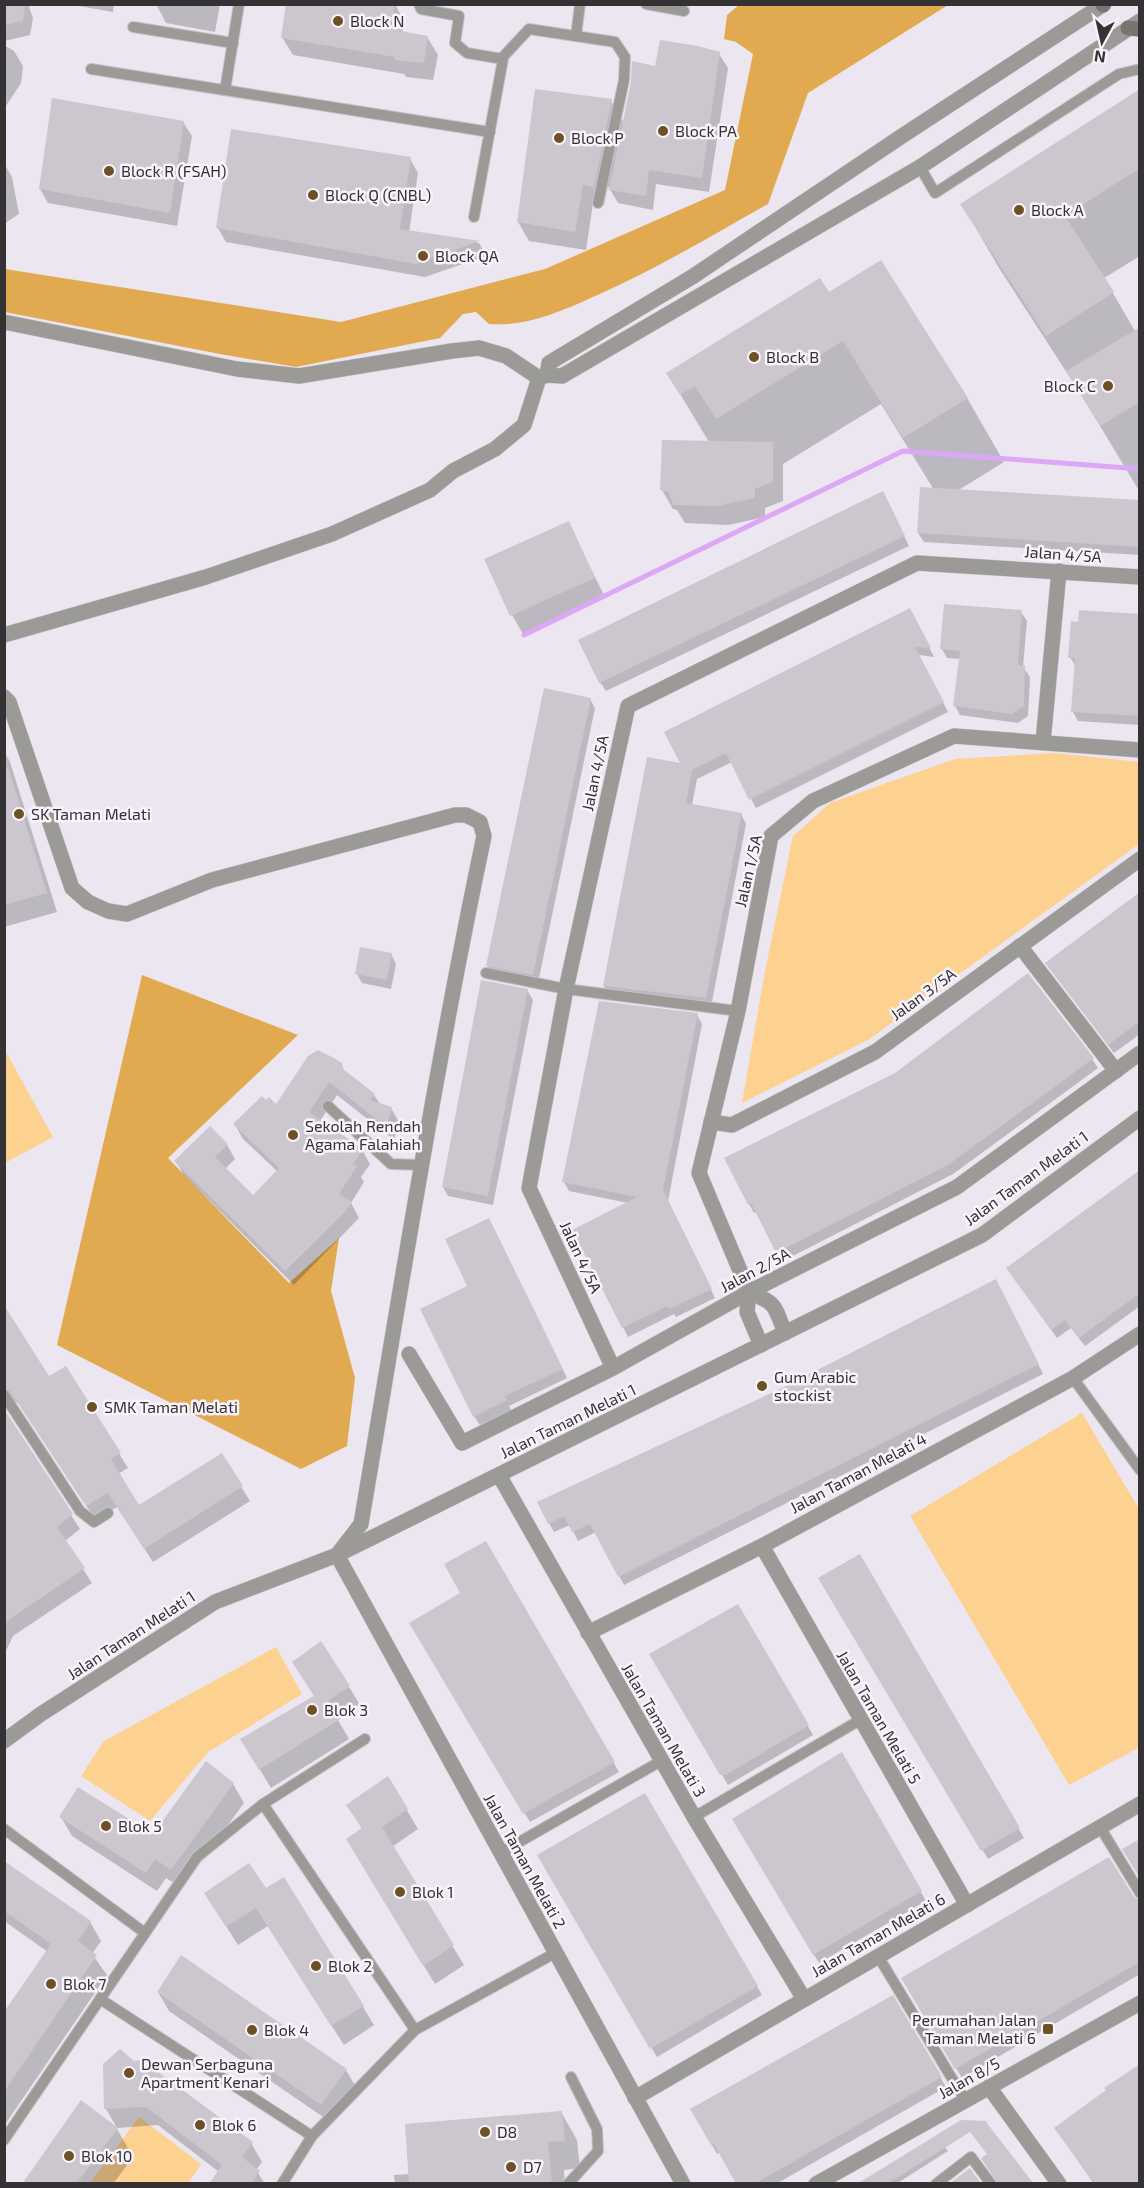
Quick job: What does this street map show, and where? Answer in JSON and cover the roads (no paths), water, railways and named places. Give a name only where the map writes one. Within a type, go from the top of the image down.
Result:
[{"type":"street","points":[[4,635],[206,577],[332,534],[430,490],[453,471],[495,449],[524,426],[549,363],[692,277],[1103,5]]},
{"type":"street","points":[[4,322],[237,369],[299,376],[478,348],[506,356],[543,376],[562,376],[920,166],[1136,26]]},
{"type":"street","name":"Jalan 4/5A","points":[[613,1368],[529,1188],[566,988],[628,706],[917,563],[1140,578]]},
{"type":"street","points":[[1043,742],[1059,571]]},
{"type":"street","points":[[4,697],[9,702],[72,888],[88,902],[108,911],[127,914],[212,880],[455,815],[466,815],[480,822],[484,836],[458,959],[421,1165],[361,1524],[337,1555]]},
{"type":"street","name":"Jalan 1/5A","points":[[761,1345],[747,1312],[749,1292],[699,1173],[738,1011],[771,836],[813,801],[954,736],[1140,750]]},
{"type":"street","name":"Jalan 3/5A","points":[[711,1122],[732,1125],[876,1052],[1140,859]]},
{"type":"street","points":[[1020,946],[1116,1071]]},
{"type":"street","name":"Jalan 2/5A","points":[[409,1354],[462,1443],[613,1368],[749,1292],[957,1187],[1140,1053]]},
{"type":"street","name":"Jalan Taman Melati 1","points":[[4,1741],[41,1714],[215,1602],[337,1555],[982,1235],[1140,1118]]},
{"type":"street","points":[[749,1292],[770,1301],[785,1333]]},
{"type":"street","name":"Jalan Taman Melati 4","points":[[588,1633],[762,1546],[1073,1378],[1140,1334]]},
{"type":"street","name":"Jalan Taman Melati 3","points":[[499,1475],[661,1761],[804,1999]]},
{"type":"street","name":"Jalan Taman Melati 5","points":[[762,1546],[967,1905]]},
{"type":"street","name":"Jalan Taman Melati 2","points":[[337,1555],[683,2184]]},
{"type":"street","name":"Jalan Taman Melati 6","points":[[635,2098],[1140,1804]]},
{"type":"street","name":"Jalan 8/5","points":[[816,2184],[1140,2003]]},
{"type":"street","points":[[989,2087],[1059,2184]]},
{"type":"lane","points":[[225,90],[239,4]]},
{"type":"lane","points":[[419,4],[421,9],[460,10],[455,43],[467,52],[501,59]]},
{"type":"lane","points":[[576,36],[580,4]]},
{"type":"lane","points":[[646,4],[684,11]]},
{"type":"lane","points":[[133,27],[233,43]]},
{"type":"lane","points":[[501,59],[529,29],[615,42],[625,57],[624,80],[598,203]]},
{"type":"lane","points":[[474,217],[503,59],[501,59]]},
{"type":"lane","points":[[91,69],[490,132]]},
{"type":"lane","points":[[920,166],[935,193],[1119,74],[1140,69]]},
{"type":"lane","points":[[486,973],[566,988],[738,1011]]},
{"type":"lane","points":[[328,1106],[391,1164],[421,1165]]},
{"type":"lane","points":[[1073,1378],[1138,1463]]},
{"type":"lane","points":[[4,1395],[80,1511],[94,1522],[108,1513]]},
{"type":"lane","points":[[694,1817],[860,1720]]},
{"type":"lane","points":[[4,2140],[196,1857],[263,1804],[364,1739]]},
{"type":"lane","points":[[500,1852],[661,1761]]},
{"type":"lane","points":[[263,1804],[415,2030]]},
{"type":"lane","points":[[1100,1827],[1140,1893]]},
{"type":"lane","points":[[4,1829],[145,1933]]},
{"type":"lane","points":[[282,2184],[312,2136],[415,2030],[555,1953]]},
{"type":"lane","points":[[878,1956],[965,2100]]},
{"type":"lane","points":[[100,1999],[312,2136]]},
{"type":"lane","points":[[568,2184],[598,2151],[597,2129],[571,2077]]},
{"type":"lane","points":[[936,2184],[971,2157],[991,2184]]},
{"type":"waterway","points":[[524,635],[903,451],[1140,469]]},
{"type":"place","name":"Block N","points":[[338,21]]},
{"type":"place","name":"Block PA","points":[[663,131]]},
{"type":"place","name":"Block P","points":[[559,138]]},
{"type":"place","name":"Block R (FSAH)","points":[[109,171]]},
{"type":"place","name":"Block Q (CNBL)","points":[[313,195]]},
{"type":"place","name":"Block A","points":[[1019,210]]},
{"type":"place","name":"Block QA","points":[[423,256]]},
{"type":"place","name":"Block B","points":[[754,357]]},
{"type":"place","name":"Block C","points":[[1108,386]]},
{"type":"place","name":"SK Taman Melati","points":[[19,814]]},
{"type":"place","name":"Sekolah Rendah Agama Falahiah","points":[[293,1135]]},
{"type":"place","name":"Gum Arabic stockist","points":[[762,1386]]},
{"type":"place","name":"SMK Taman Melati","points":[[92,1407]]},
{"type":"place","name":"Blok 3","points":[[312,1710]]},
{"type":"place","name":"Blok 5","points":[[106,1826]]},
{"type":"place","name":"Blok 1","points":[[400,1892]]},
{"type":"place","name":"Blok 2","points":[[316,1966]]},
{"type":"place","name":"Blok 7","points":[[51,1984]]},
{"type":"place","name":"Perumahan Jalan Taman Melati 6","points":[[1048,2029]]},
{"type":"place","name":"Blok 4","points":[[252,2030]]},
{"type":"place","name":"Dewan Serbaguna Apartment Kenari","points":[[129,2073]]},
{"type":"place","name":"Blok 6","points":[[200,2125]]},
{"type":"place","name":"D8","points":[[485,2132]]},
{"type":"place","name":"Blok 10","points":[[69,2156]]},
{"type":"place","name":"D7","points":[[511,2167]]}]
